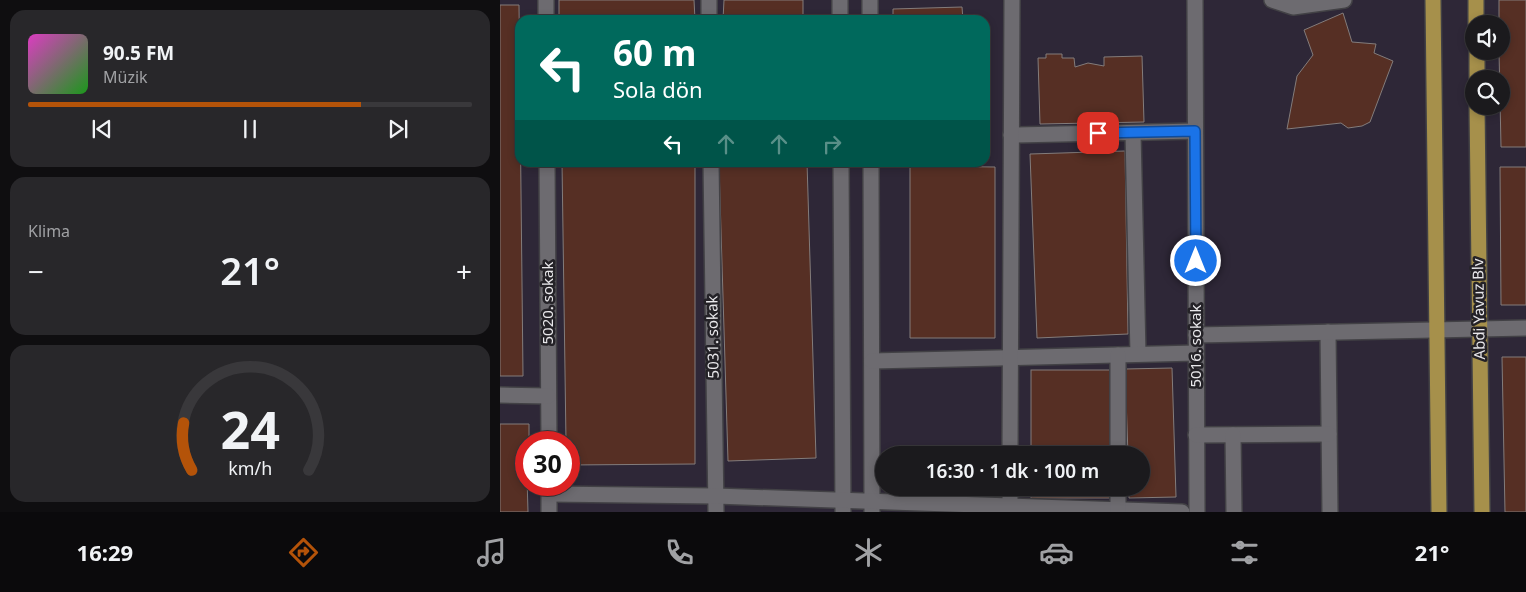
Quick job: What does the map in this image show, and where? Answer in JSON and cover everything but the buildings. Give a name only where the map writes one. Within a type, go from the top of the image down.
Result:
[{"type":"main road","points":[[1433,0],[1439,512]]},
{"type":"main road","points":[[1476,0],[1476,15]]},
{"type":"main road","name":"Abdi Yavuz Blv","points":[[1477,115],[1482,512]]},
{"type":"street","points":[[546,0],[546,15]]},
{"type":"street","points":[[709,0],[709,15]]},
{"type":"street","points":[[840,0],[840,15]]},
{"type":"street","points":[[870,0],[870,15]]},
{"type":"street","points":[[1010,446],[1012,0]]},
{"type":"street","name":"5016. sokak","points":[[1195,0],[1197,512]]},
{"type":"street","points":[[1272,0],[1293,7],[1344,0]]},
{"type":"street","points":[[1011,135],[1195,131]]},
{"type":"street","points":[[1133,132],[1138,354]]},
{"type":"street","name":"5020. sokak","points":[[547,167],[548,431]]},
{"type":"street","name":"5031. sokak","points":[[711,167],[716,512]]},
{"type":"street","points":[[841,167],[843,506]]},
{"type":"street","points":[[871,167],[872,507]]},
{"type":"street","points":[[1196,335],[1526,328]]},
{"type":"street","points":[[1328,332],[1330,512]]},
{"type":"street","points":[[872,361],[1196,352]]},
{"type":"street","points":[[1118,354],[1118,446]]},
{"type":"street","points":[[500,395],[548,396]]},
{"type":"street","points":[[1233,434],[1234,512]]},
{"type":"street","points":[[1196,435],[1329,434]]},
{"type":"street","points":[[580,491],[716,496],[843,506],[1182,512]]},
{"type":"street","points":[[549,496],[549,512]]},
{"type":"street","points":[[1010,496],[1010,510]]},
{"type":"street","points":[[1118,496],[1118,510]]},
{"type":"shaded area","points":[[500,0],[1526,0],[1526,512],[500,512]]},
{"type":"route","points":[[1098,133],[1195,131],[1196,261]]}]
